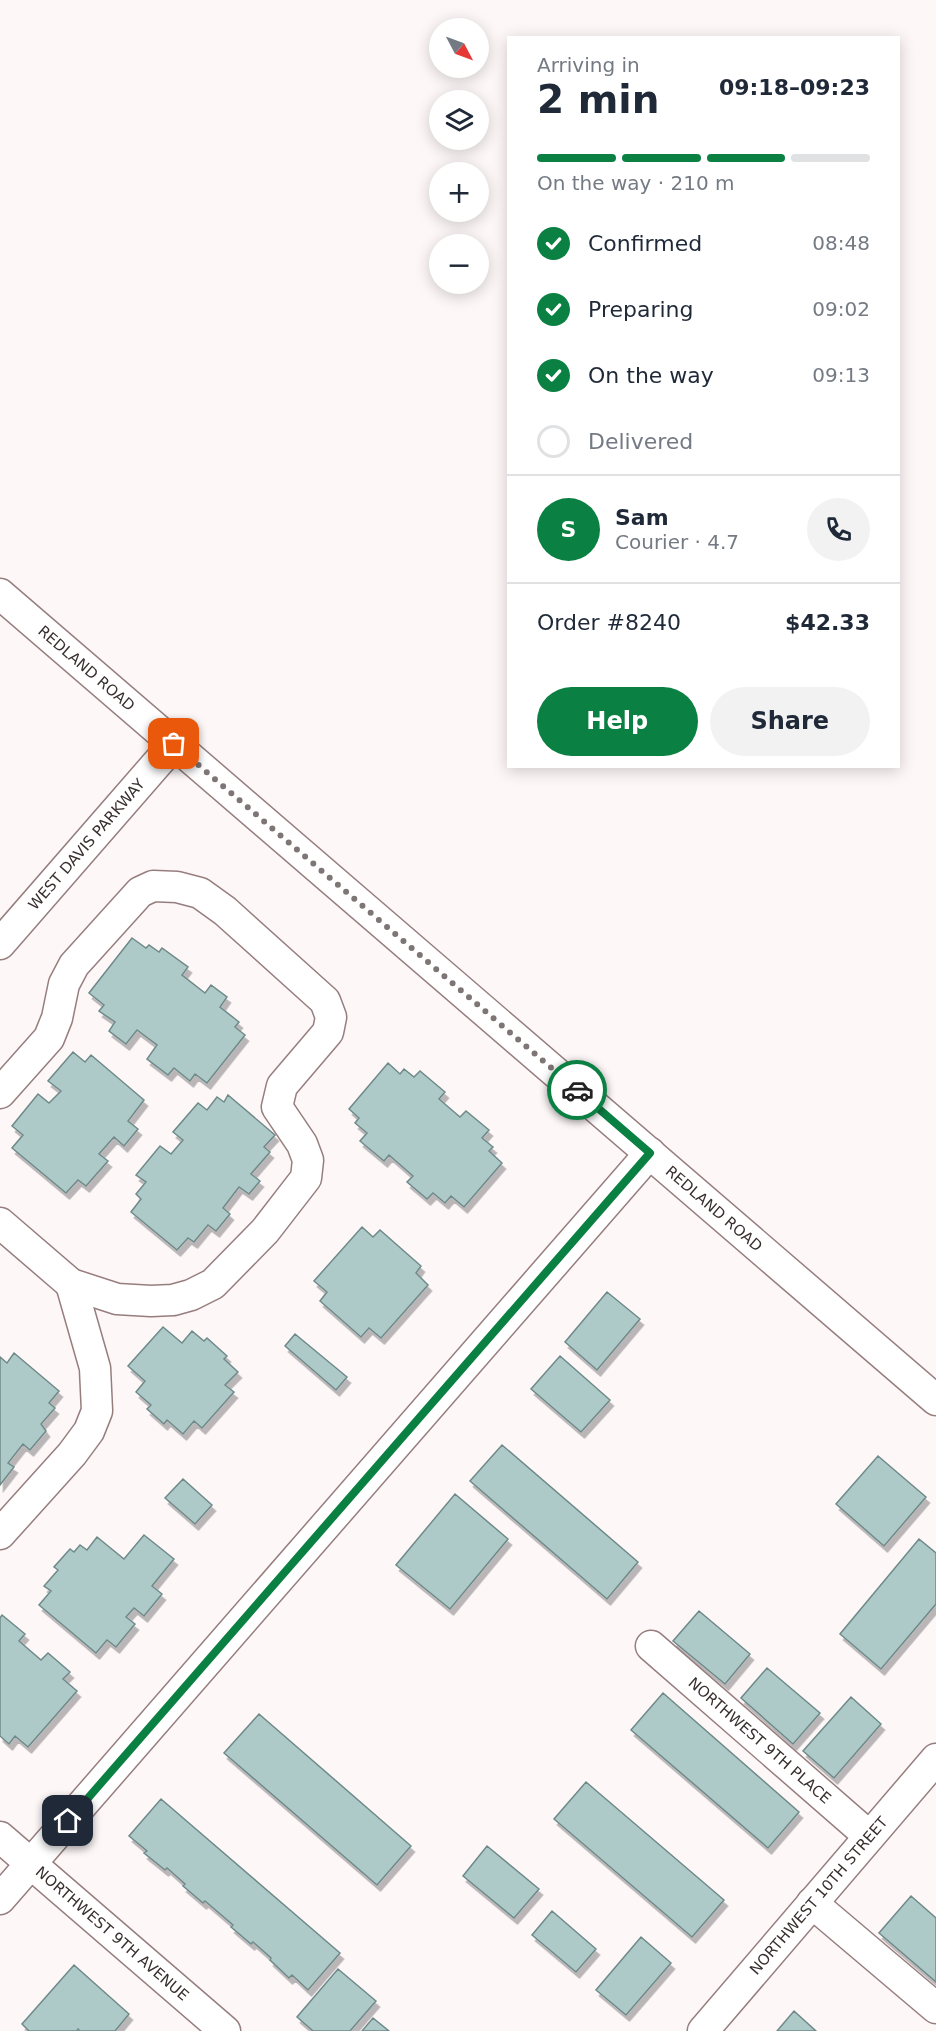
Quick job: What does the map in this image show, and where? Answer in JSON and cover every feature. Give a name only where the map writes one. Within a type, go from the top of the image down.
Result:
[{"type":"street","name":"REDLAND ROAD","points":[[0,594],[936,1400]]},
{"type":"street","name":"WEST DAVIS PARKWAY","points":[[0,944],[174,744]]},
{"type":"street","points":[[0,1094],[49,1038],[57,1018],[64,984],[74,965],[140,892],[153,886],[177,887],[200,893],[225,911],[325,1001],[331,1017],[328,1032],[282,1086],[277,1107],[302,1144],[308,1160],[306,1178],[265,1231],[213,1284],[191,1295],[173,1300],[117,1299],[71,1284],[0,1223]]},
{"type":"street","points":[[0,1899],[650,1153]]},
{"type":"street","points":[[0,1534],[72,1454],[89,1431],[97,1411],[95,1368],[71,1284]]},
{"type":"street","name":"NORTHWEST 9TH PLACE","points":[[651,1646],[869,1836]]},
{"type":"street","name":"NORTHWEST 10TH STREET","points":[[702,2031],[936,1759]]},
{"type":"street","name":"NORTHWEST 9TH AVENUE","points":[[0,1837],[225,2031]]},
{"type":"street","points":[[812,1903],[936,2008]]},
{"type":"building","points":[[132,938],[146,948],[149,945],[159,952],[162,948],[188,967],[182,975],[205,993],[211,985],[227,997],[220,1007],[239,1022],[235,1027],[245,1035],[207,1083],[195,1074],[190,1081],[174,1068],[168,1075],[147,1059],[157,1045],[137,1030],[126,1044],[109,1031],[115,1022],[99,1011],[104,1005],[89,993]]},
{"type":"building","points":[[73,1052],[85,1062],[91,1055],[144,1100],[128,1121],[138,1129],[124,1146],[114,1137],[99,1154],[108,1161],[86,1186],[78,1180],[66,1193],[12,1148],[23,1135],[12,1126],[38,1094],[49,1103],[61,1091],[48,1081]]},
{"type":"building","points":[[388,1063],[400,1074],[404,1069],[414,1077],[420,1071],[445,1092],[439,1099],[460,1117],[466,1111],[489,1130],[482,1138],[493,1147],[489,1151],[502,1163],[464,1207],[451,1196],[445,1203],[433,1193],[427,1199],[407,1182],[413,1176],[389,1155],[384,1161],[360,1141],[367,1133],[355,1123],[359,1118],[349,1109]]},
{"type":"building","points":[[228,1095],[275,1135],[264,1147],[270,1152],[251,1174],[260,1181],[249,1194],[239,1187],[223,1208],[230,1214],[216,1231],[208,1225],[194,1242],[188,1238],[177,1250],[131,1212],[141,1199],[136,1194],[146,1182],[136,1175],[160,1146],[171,1154],[183,1140],[173,1132],[198,1103],[207,1110],[217,1097],[224,1102]]},
{"type":"building","points":[[362,1227],[373,1237],[380,1230],[421,1266],[416,1273],[428,1285],[381,1338],[369,1328],[361,1337],[320,1301],[327,1292],[314,1281]]},
{"type":"building","points":[[607,1292],[640,1319],[597,1370],[565,1342]]},
{"type":"building","points":[[163,1327],[182,1343],[192,1331],[204,1341],[207,1338],[227,1356],[224,1359],[238,1372],[225,1385],[234,1392],[202,1428],[194,1421],[183,1434],[167,1420],[164,1424],[147,1409],[151,1405],[136,1392],[145,1381],[128,1366]]},
{"type":"building","points":[[295,1334],[347,1377],[336,1390],[285,1346]]},
{"type":"building","points":[[14,1353],[59,1391],[49,1403],[55,1408],[41,1424],[46,1431],[30,1450],[23,1444],[8,1463],[14,1467],[0,1485],[0,1357],[7,1363]]},
{"type":"building","points":[[560,1356],[610,1400],[581,1432],[531,1389]]},
{"type":"building","points":[[502,1445],[638,1562],[607,1599],[470,1481]]},
{"type":"building","points":[[878,1456],[926,1497],[884,1546],[836,1504]]},
{"type":"building","points":[[183,1479],[212,1505],[195,1524],[165,1498]]},
{"type":"building","points":[[455,1494],[508,1539],[450,1609],[396,1565]]},
{"type":"building","points":[[144,1535],[174,1559],[152,1586],[162,1594],[144,1616],[134,1608],[126,1617],[135,1624],[116,1647],[107,1640],[96,1653],[39,1605],[51,1591],[44,1586],[58,1570],[54,1567],[70,1549],[74,1552],[80,1545],[87,1550],[97,1537],[124,1559]]},
{"type":"building","points":[[919,1539],[936,1553],[936,1604],[881,1669],[840,1634]]},
{"type":"building","points":[[699,1611],[750,1654],[725,1684],[673,1641]]},
{"type":"building","points":[[2,1615],[25,1634],[19,1641],[41,1660],[48,1653],[70,1672],[63,1679],[77,1691],[28,1747],[15,1736],[9,1744],[0,1736],[0,1618]]},
{"type":"building","points":[[767,1668],[820,1713],[793,1744],[741,1698]]},
{"type":"building","points":[[663,1693],[799,1812],[768,1848],[631,1730]]},
{"type":"building","points":[[851,1697],[881,1724],[834,1778],[803,1751]]},
{"type":"building","points":[[259,1714],[411,1846],[377,1885],[224,1753]]},
{"type":"building","points":[[586,1782],[724,1900],[692,1937],[554,1819]]},
{"type":"building","points":[[161,1799],[340,1953],[308,1990],[292,1975],[289,1978],[253,1942],[251,1944],[205,1901],[203,1903],[183,1886],[185,1884],[167,1868],[165,1870],[144,1853],[147,1851],[129,1836]]},
{"type":"building","points":[[487,1846],[539,1889],[514,1918],[463,1876]]},
{"type":"building","points":[[911,1896],[936,1918],[936,1982],[879,1933]]},
{"type":"building","points":[[552,1911],[596,1949],[576,1972],[532,1935]]},
{"type":"building","points":[[641,1937],[671,1963],[626,2015],[596,1990]]},
{"type":"building","points":[[74,1965],[129,2014],[115,2031],[80,2031],[78,2029],[77,2031],[29,2031],[22,2024]]},
{"type":"building","points":[[338,1969],[376,2001],[350,2031],[313,2031],[297,2017]]},
{"type":"building","points":[[794,2011],[816,2031],[777,2031]]},
{"type":"building","points":[[373,2018],[389,2031],[362,2031]]},
{"type":"way so far","points":[[174,744],[577,1090]]},
{"type":"route","points":[[68,1821],[650,1153],[577,1090]]}]
